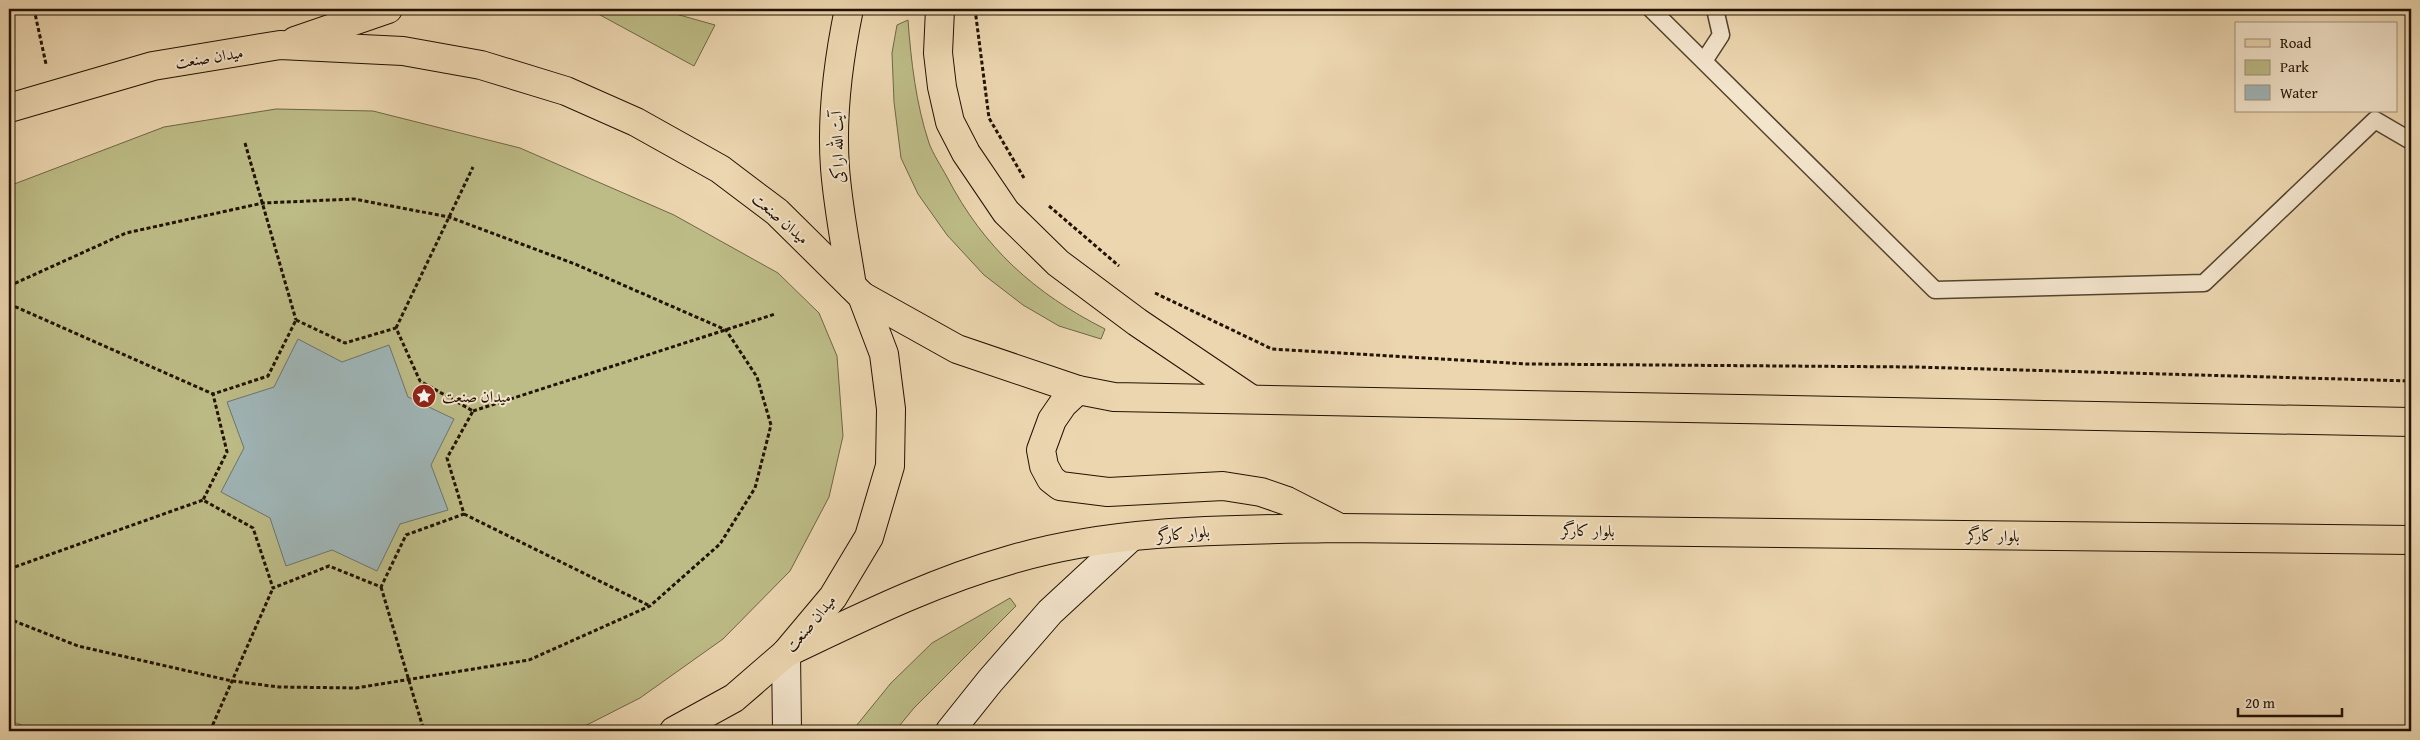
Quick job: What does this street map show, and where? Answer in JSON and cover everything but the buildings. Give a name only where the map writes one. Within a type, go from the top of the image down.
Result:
[{"type":"main road","points":[[280,46],[388,9]]},
{"type":"main road","name":"آیت الله اراکی","points":[[849,9],[838,60],[834,115],[836,169],[857,291]]},
{"type":"main road","points":[[940,9],[938,53],[942,87],[950,122],[966,153],[1006,212],[1058,263],[1113,304],[1252,399]]},
{"type":"main road","name":"میدان صنعت","points":[[9,108],[153,66],[280,46],[403,51],[481,64],[566,91],[636,122],[720,168],[777,212],[857,291],[884,354],[890,409],[890,466],[869,537],[834,597],[786,653],[734,698],[674,731]]},
{"type":"main road","points":[[857,291],[957,348],[1078,390],[1114,396],[2411,422]]},
{"type":"main road","points":[[1078,390],[1063,404],[1052,420],[1041,450],[1044,466],[1050,478],[1060,486],[1108,492],[1223,486],[1252,490],[1287,501],[1340,528]]},
{"type":"main road","name":"بلوار کارگر","points":[[786,653],[924,588],[1010,559],[1075,545],[1131,537],[1227,530],[1340,528],[2411,540]]},
{"type":"street","points":[[950,731],[990,681],[1050,612],[1131,537]]},
{"type":"street","points":[[786,653],[787,731]]},
{"type":"lane","points":[[1651,9],[1935,290],[2204,283],[2375,120],[2411,141]]},
{"type":"lane","points":[[1704,61],[1721,35],[1715,9]]},
{"type":"path","points":[[34,9],[53,94]]},
{"type":"path","points":[[975,9],[989,118],[1028,184]]},
{"type":"path","points":[[9,304],[214,394],[268,376],[296,320],[245,143]]},
{"type":"path","points":[[296,320],[345,343],[396,328],[473,168]]},
{"type":"path","points":[[9,286],[126,233],[263,203],[354,200],[449,218],[575,264],[726,330],[756,376],[771,425],[755,488],[720,544],[650,606],[529,660],[356,688],[279,687],[232,681],[78,646],[9,619]]},
{"type":"path","points":[[1048,205],[1124,270]]},
{"type":"path","points":[[1146,289],[1272,350],[1527,364],[1915,368],[2411,381]]},
{"type":"path","points":[[464,514],[447,458],[473,411],[776,314]]},
{"type":"path","points":[[396,328],[420,381],[473,411]]},
{"type":"path","points":[[9,569],[203,500],[227,452],[214,394]]},
{"type":"path","points":[[203,500],[253,528],[273,588],[210,731]]},
{"type":"path","points":[[424,731],[381,587],[406,535],[464,514],[650,606]]},
{"type":"path","points":[[273,588],[329,566],[381,587]]},
{"type":"green space","points":[[589,9],[658,9],[715,25],[694,66]]},
{"type":"green space","points":[[908,20],[915,82],[924,128],[933,151],[962,202],[977,226],[1013,266],[1056,300],[1105,329],[1101,339],[1059,326],[1023,305],[984,275],[947,235],[918,194],[901,158],[894,102],[892,53],[897,25]]},
{"type":"green space","name":"میدان صنعت","points":[[276,109],[373,111],[520,148],[674,215],[778,273],[819,313],[837,356],[843,436],[829,497],[790,571],[723,639],[640,698],[575,731],[36,731],[9,720],[9,186],[164,127]]},
{"type":"green space","points":[[1010,598],[1016,606],[914,708],[895,731],[852,731],[891,683],[932,643]]},
{"type":"water","points":[[298,339],[342,362],[389,345],[408,397],[454,419],[431,465],[448,510],[400,524],[377,571],[332,550],[286,566],[270,518],[221,492],[244,448],[227,402],[274,387]]},
{"type":"place","name":"میدان صنعت","points":[[424,396]]}]
